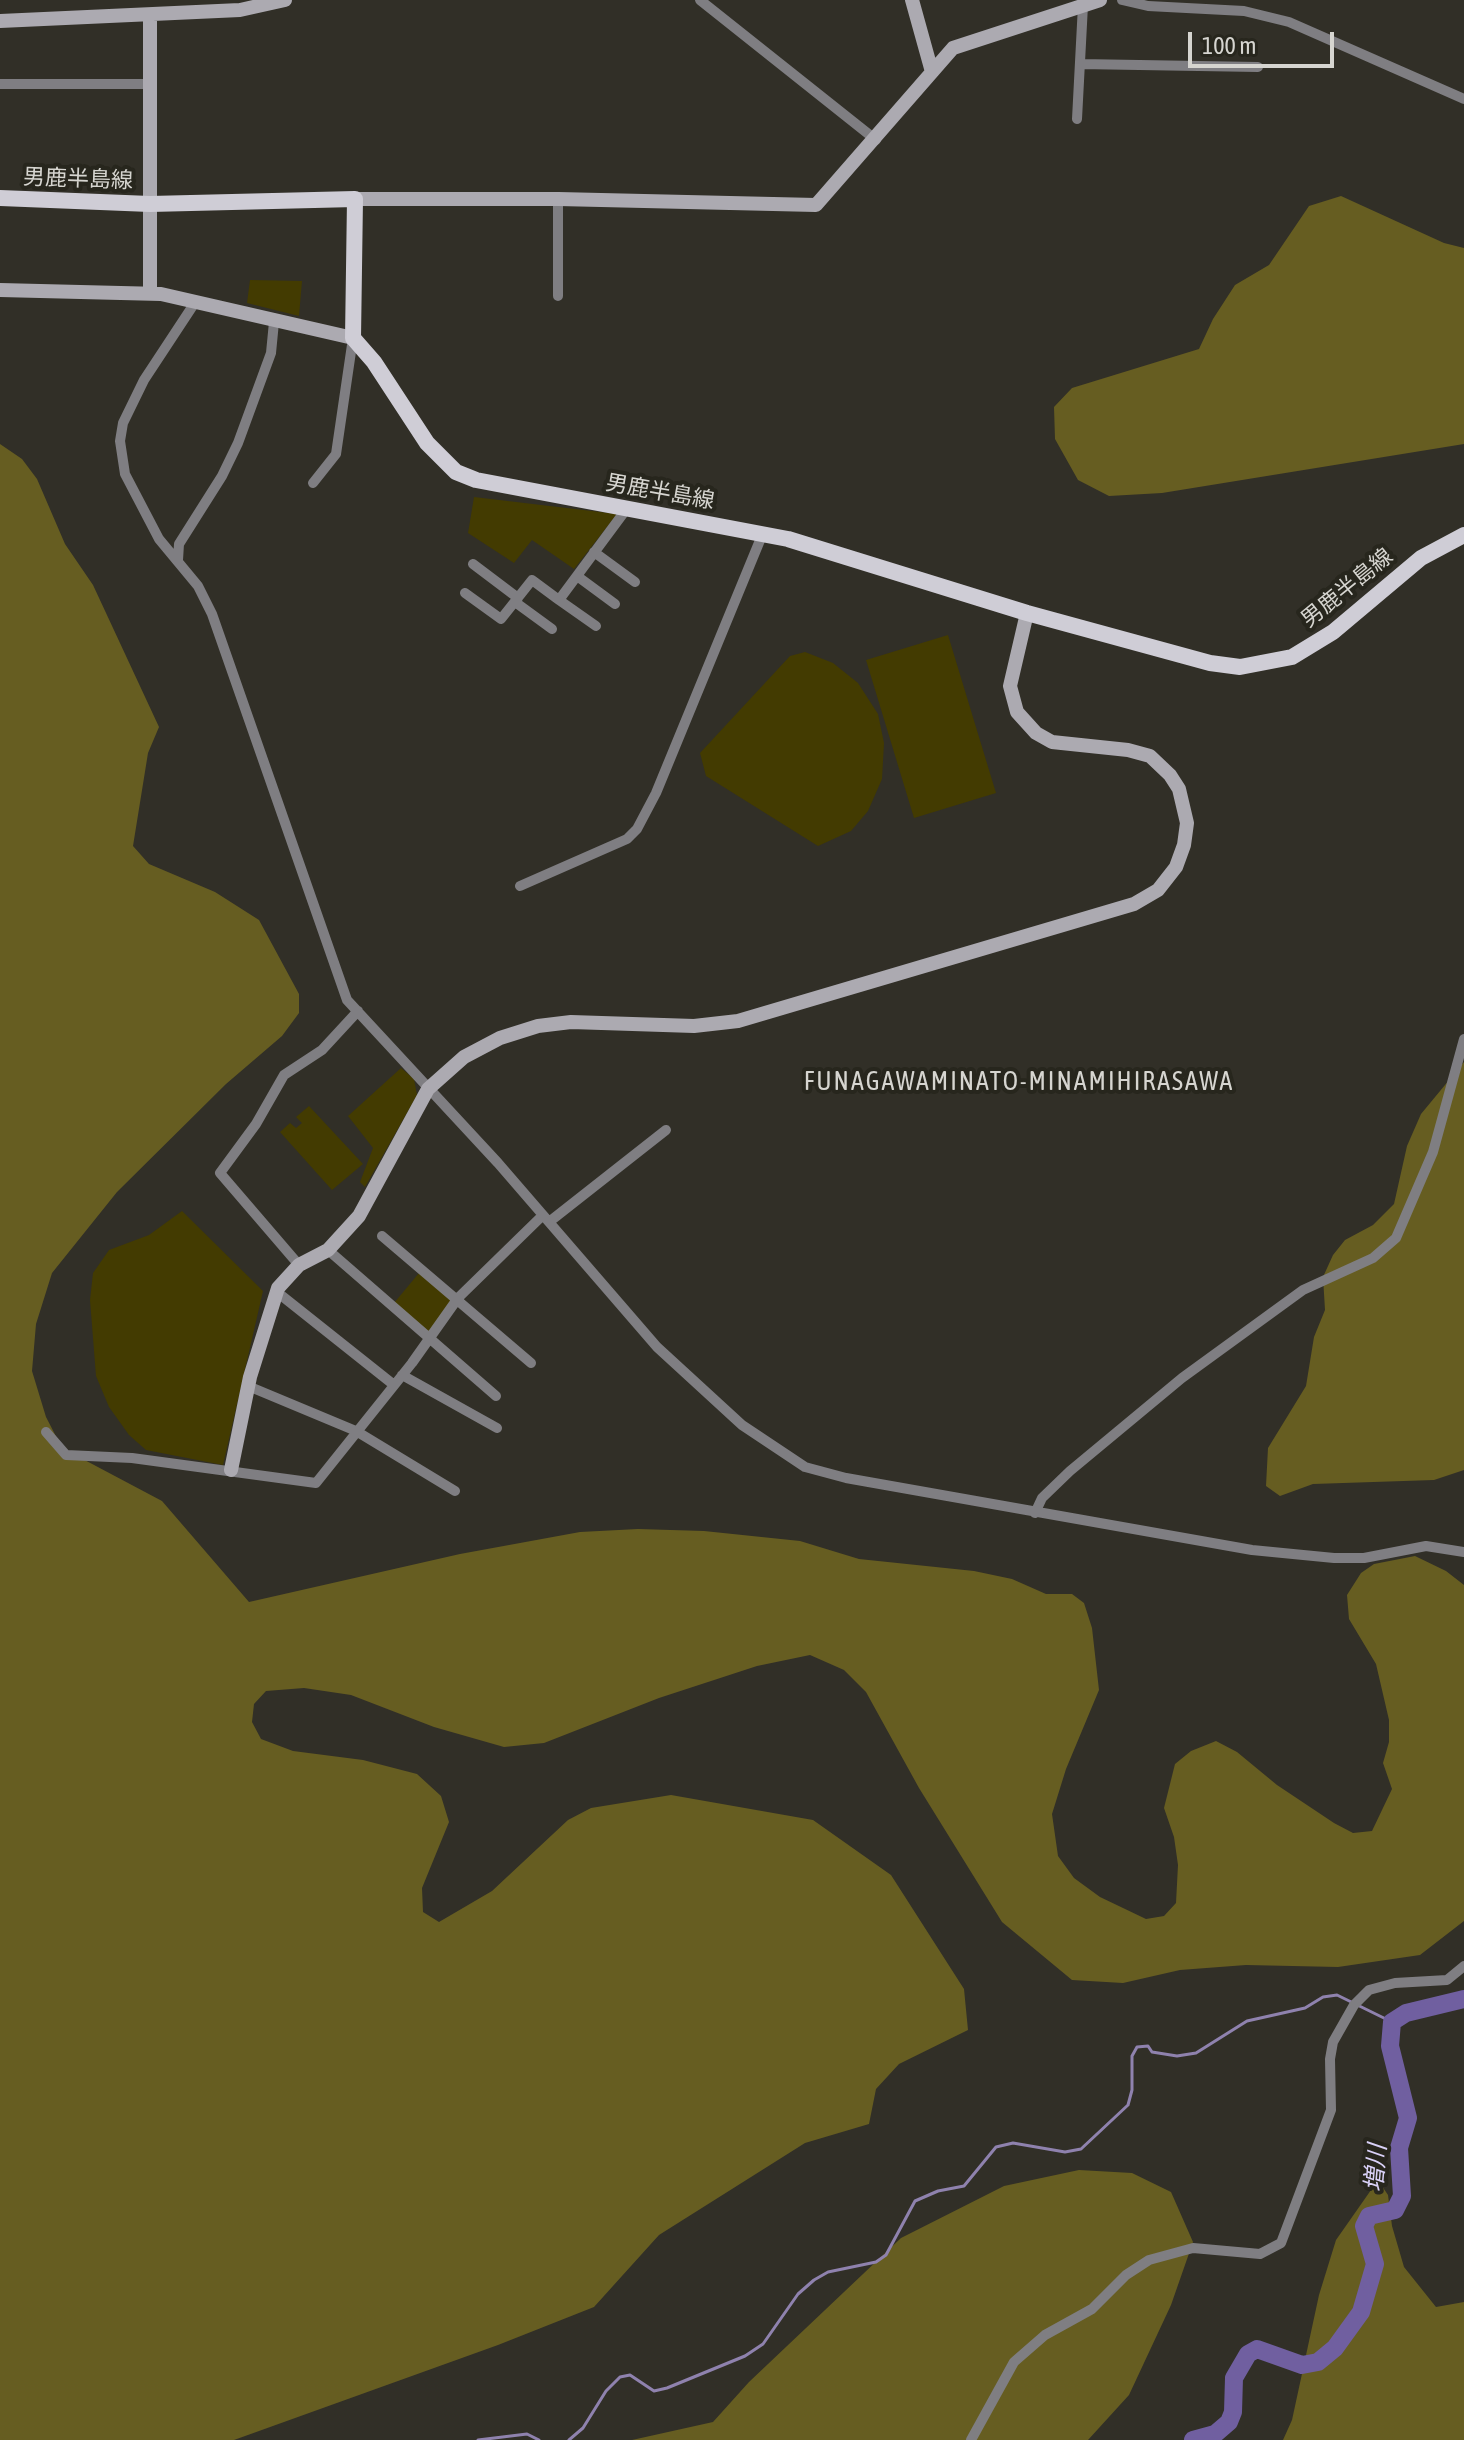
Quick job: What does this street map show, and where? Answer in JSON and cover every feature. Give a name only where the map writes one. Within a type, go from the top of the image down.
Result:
[{"type":"main road","name":"男鹿半島線","points":[[0,198],[150,204],[355,199]]},
{"type":"main road","points":[[353,338],[355,199]]},
{"type":"main road","name":"男鹿半島線","points":[[353,338],[374,362],[427,443],[456,472],[476,480],[763,533],[1027,613],[1210,663],[1240,667],[1292,657],[1316,643],[1421,558],[1464,535]]},
{"type":"street","points":[[0,21],[240,10],[285,0]]},
{"type":"street","points":[[700,0],[876,140]]},
{"type":"street","points":[[912,0],[932,72]]},
{"type":"street","points":[[355,199],[558,199],[816,205],[876,140],[953,48],[1100,0]]},
{"type":"street","points":[[1122,0],[1148,6],[1244,11],[1289,22],[1464,99]]},
{"type":"street","points":[[1077,119],[1083,5]]},
{"type":"street","points":[[150,15],[150,293]]},
{"type":"street","points":[[1080,64],[1258,67]]},
{"type":"street","points":[[0,84],[151,84]]},
{"type":"street","points":[[558,199],[558,296]]},
{"type":"street","points":[[0,290],[150,293],[353,338],[336,454],[313,483]]},
{"type":"street","points":[[196,301],[144,380],[123,423],[120,441],[125,474],[168,554],[178,560],[212,614],[321,934],[347,1000],[498,1163],[657,1347],[742,1425],[805,1467],[846,1478],[1252,1550],[1334,1558],[1364,1558],[1426,1546],[1464,1552]]},
{"type":"street","points":[[178,560],[179,544],[222,476],[243,431],[271,353],[274,322]]},
{"type":"street","points":[[559,600],[628,507]]},
{"type":"street","points":[[520,886],[627,839],[637,829],[656,793],[763,533]]},
{"type":"street","points":[[594,552],[635,582]]},
{"type":"street","points":[[473,564],[552,629]]},
{"type":"street","points":[[577,576],[615,604]]},
{"type":"street","points":[[465,593],[501,619],[532,580],[596,626]]},
{"type":"street","points":[[231,1470],[248,1386],[277,1292],[299,1265],[328,1250],[359,1216],[428,1089],[464,1057],[500,1038],[538,1026],[571,1022],[694,1026],[738,1021],[1134,904],[1158,890],[1176,867],[1184,845],[1187,823],[1179,789],[1170,775],[1150,756],[1128,750],[1052,742],[1036,733],[1017,712],[1010,686],[1027,613]]},
{"type":"street","points":[[299,1265],[220,1173],[256,1124],[284,1075],[322,1050],[358,1011]]},
{"type":"street","points":[[1035,1513],[1042,1498],[1070,1471],[1182,1378],[1303,1290],[1373,1258],[1396,1238],[1433,1152],[1464,1039]]},
{"type":"street","points":[[46,1432],[66,1455],[231,1470],[316,1483],[402,1375],[458,1298],[545,1219],[666,1130]]},
{"type":"street","points":[[382,1236],[531,1363]]},
{"type":"street","points":[[328,1250],[496,1396]]},
{"type":"street","points":[[277,1292],[394,1385]]},
{"type":"street","points":[[402,1375],[497,1428]]},
{"type":"street","points":[[248,1386],[356,1431],[455,1491]]},
{"type":"street","points":[[971,2440],[1014,2362],[1045,2335],[1092,2309],[1126,2275],[1149,2260],[1172,2250],[1193,2248],[1260,2254],[1281,2243],[1331,2110],[1330,2059],[1333,2042],[1354,2005],[1369,1990],[1395,1983],[1447,1980],[1464,1966]]},
{"type":"shaded area","points":[[1341,196],[1444,243],[1464,248],[1464,444],[1162,493],[1109,496],[1078,480],[1055,439],[1054,407],[1072,388],[1199,349],[1213,319],[1235,285],[1269,265],[1309,206]]},
{"type":"shaded area","points":[[250,280],[302,281],[299,316],[247,303]]},
{"type":"shaded area","points":[[0,444],[22,459],[37,479],[65,544],[93,585],[159,727],[148,753],[133,846],[149,864],[215,892],[259,920],[299,994],[299,1013],[282,1036],[226,1084],[117,1192],[52,1273],[36,1324],[32,1371],[46,1417],[62,1448],[162,1501],[249,1602],[460,1554],[580,1532],[638,1529],[704,1531],[800,1541],[859,1559],[974,1571],[1012,1579],[1046,1594],[1072,1594],[1084,1603],[1092,1628],[1099,1690],[1066,1769],[1052,1814],[1058,1856],[1074,1878],[1100,1897],[1146,1919],[1164,1916],[1176,1903],[1178,1865],[1174,1837],[1164,1808],[1175,1764],[1191,1751],[1216,1741],[1237,1752],[1277,1785],[1334,1823],[1353,1833],[1372,1831],[1392,1789],[1383,1763],[1389,1742],[1389,1720],[1376,1664],[1349,1619],[1347,1595],[1361,1573],[1374,1564],[1415,1556],[1446,1571],[1464,1585],[1464,1921],[1420,1955],[1338,1967],[1246,1965],[1180,1970],[1123,1983],[1072,1980],[1002,1922],[919,1788],[866,1692],[844,1670],[810,1655],[757,1666],[659,1698],[544,1743],[504,1747],[434,1727],[351,1695],[304,1688],[266,1691],[254,1704],[252,1722],[261,1739],[293,1751],[363,1760],[417,1774],[441,1796],[449,1822],[422,1888],[423,1912],[439,1922],[492,1891],[568,1820],[591,1808],[671,1795],[813,1820],[891,1875],[964,1989],[968,2030],[899,2064],[876,2089],[869,2124],[805,2143],[659,2235],[594,2307],[234,2440],[0,2440]]},
{"type":"shaded area","points":[[474,497],[617,514],[574,569],[532,540],[514,563],[468,533]]},
{"type":"shaded area","points":[[948,635],[996,793],[914,818],[866,660]]},
{"type":"shaded area","points":[[805,652],[833,663],[858,683],[878,714],[884,743],[882,779],[868,811],[851,831],[818,846],[706,776],[700,753],[790,656]]},
{"type":"shaded area","points":[[1464,1062],[1464,1470],[1434,1480],[1313,1484],[1280,1496],[1266,1486],[1268,1448],[1306,1386],[1314,1337],[1325,1310],[1323,1277],[1333,1255],[1345,1240],[1373,1225],[1394,1204],[1407,1146],[1421,1114]]},
{"type":"shaded area","points":[[401,1068],[414,1079],[417,1095],[365,1187],[360,1182],[373,1148],[348,1116]]},
{"type":"shaded area","points":[[309,1106],[363,1164],[332,1190],[280,1132],[290,1123],[296,1128],[302,1123],[296,1117]]},
{"type":"shaded area","points":[[182,1211],[263,1291],[223,1465],[146,1450],[129,1435],[109,1407],[96,1376],[90,1300],[93,1273],[109,1250],[149,1235]]},
{"type":"shaded area","points":[[419,1273],[453,1301],[427,1334],[394,1303]]},
{"type":"shaded area","points":[[1079,2170],[1132,2173],[1171,2192],[1193,2242],[1171,2305],[1129,2395],[1088,2440],[632,2440],[713,2422],[749,2382],[901,2238],[1004,2186]]},
{"type":"shaded area","points":[[1378,2180],[1388,2195],[1392,2226],[1404,2267],[1436,2307],[1464,2302],[1464,2440],[1283,2440],[1292,2420],[1319,2295],[1336,2240]]},
{"type":"waterway","points":[[569,2440],[583,2428],[606,2391],[620,2377],[630,2375],[654,2391],[745,2356],[763,2344],[798,2294],[814,2280],[828,2272],[876,2262],[886,2255],[915,2201],[938,2191],[964,2186],[996,2147],[1013,2143],[1065,2152],[1081,2149],[1128,2105],[1132,2090],[1132,2056],[1137,2047],[1148,2046],[1152,2052],[1177,2056],[1196,2053],[1247,2021],[1305,2008],[1323,1997],[1337,1995],[1392,2022]]},
{"type":"waterway","name":"増川","points":[[1193,2440],[1215,2434],[1229,2422],[1233,2412],[1234,2378],[1248,2354],[1257,2349],[1302,2365],[1318,2362],[1335,2348],[1361,2312],[1375,2264],[1364,2226],[1369,2216],[1395,2210],[1402,2196],[1399,2148],[1408,2118],[1390,2046],[1392,2022],[1406,2013],[1464,1999]]},
{"type":"waterway","points":[[478,2440],[527,2434],[539,2440]]},
{"type":"district","name":"FUNAGAWAMINATO-MINAMIHIRASAWA","points":[[1019,1082]]}]
